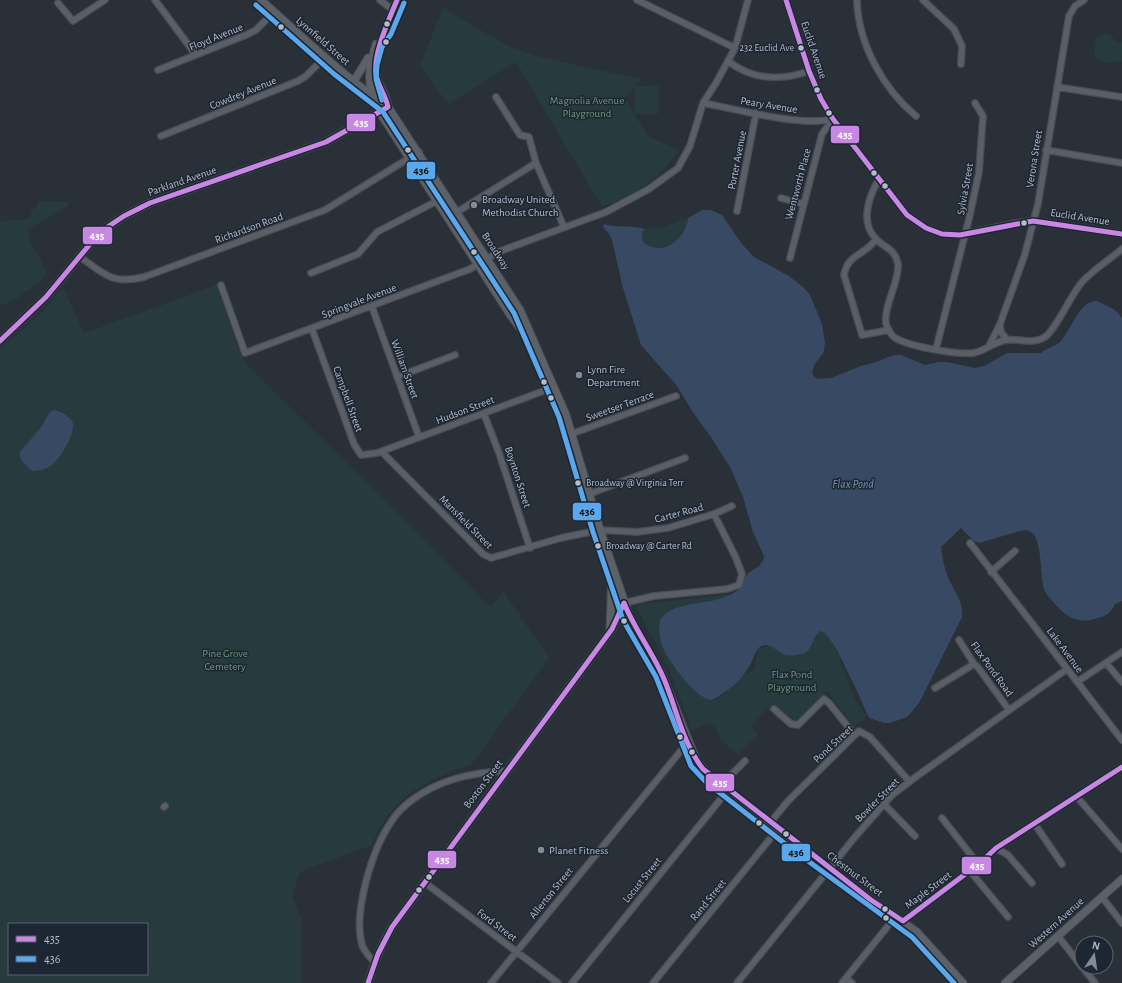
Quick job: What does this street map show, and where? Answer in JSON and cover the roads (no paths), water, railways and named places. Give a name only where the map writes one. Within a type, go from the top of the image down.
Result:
[{"type":"main road","name":"Lynnfield Street","points":[[261,0],[325,57],[372,96]]},
{"type":"main road","name":"Broadway","points":[[388,107],[386,95],[378,82],[376,71],[385,31],[397,0]]},
{"type":"main road","name":"Broadway","points":[[354,81],[385,31]]},
{"type":"main road","name":"Broadway","points":[[376,44],[368,72],[372,96],[379,111],[511,316],[538,352]]},
{"type":"main road","name":"Broadway","points":[[372,96],[388,107],[419,152],[520,310],[554,387],[571,434],[624,603]]},
{"type":"main road","name":"Parkland Avenue","points":[[0,341],[41,303],[79,256],[105,228],[136,209],[320,144],[338,136],[388,107]]},
{"type":"main road","points":[[609,632],[612,565]]},
{"type":"main road","name":"Boston Street","points":[[368,983],[374,962],[384,940],[424,882],[609,632],[624,603]]},
{"type":"main road","name":"Chestnut Street","points":[[624,603],[633,624],[662,674],[688,742],[699,765],[720,785],[903,921],[924,939],[963,983]]},
{"type":"main road","name":"Western Avenue","points":[[1006,983],[1122,879]]},
{"type":"street","points":[[58,3],[73,21],[105,0]]},
{"type":"street","points":[[155,0],[196,55]]},
{"type":"street","points":[[380,0],[393,10]]},
{"type":"street","points":[[637,0],[734,48]]},
{"type":"street","name":"Springvale Avenue","points":[[221,286],[245,353],[312,330],[470,269],[498,252],[612,209],[649,189],[678,168],[690,146],[703,103],[734,48],[748,0]]},
{"type":"street","name":"Euclid Avenue","points":[[786,0],[809,71],[821,99],[833,119],[907,214],[926,228],[942,234],[966,234],[1016,223],[1033,221],[1122,234]]},
{"type":"street","points":[[857,0],[857,12],[866,41],[886,84],[895,96],[916,116]]},
{"type":"street","points":[[923,0],[954,29],[962,46],[961,64]]},
{"type":"street","name":"Verona Street","points":[[989,346],[1000,324],[1025,254],[1038,204],[1069,16],[1075,6],[1084,0]]},
{"type":"street","name":"Floyd Avenue","points":[[158,70],[252,33],[274,12]]},
{"type":"street","name":"Cowdrey Avenue","points":[[161,136],[298,81],[306,76],[325,57]]},
{"type":"street","points":[[728,61],[741,71],[769,77],[795,76],[809,71]]},
{"type":"street","points":[[1057,86],[1122,97]]},
{"type":"street","points":[[496,97],[520,135],[529,137],[536,163],[564,227]]},
{"type":"street","name":"Peary Avenue","points":[[703,103],[756,113],[820,122],[833,119]]},
{"type":"street","name":"Sylvia Street","points":[[936,349],[966,234],[978,172],[983,135],[983,116],[975,103]]},
{"type":"street","name":"Porter Avenue","points":[[737,211],[756,113]]},
{"type":"street","name":"Wentworth Place","points":[[790,258],[822,134],[833,119]]},
{"type":"street","points":[[1046,150],[1122,163]]},
{"type":"street","name":"Richardson Road","points":[[79,256],[109,277],[116,280],[128,280],[144,277],[325,210],[419,152]]},
{"type":"street","points":[[458,212],[536,163]]},
{"type":"street","points":[[879,179],[868,201],[867,216],[871,232],[876,239],[892,250],[898,265],[886,323],[892,336],[908,344],[972,353],[1007,340],[1033,341],[1041,339],[1047,335],[1068,300],[1082,282],[1122,249]]},
{"type":"street","points":[[780,198],[804,204]]},
{"type":"street","points":[[311,273],[358,254],[377,232],[438,201]]},
{"type":"street","points":[[876,239],[871,247],[854,256],[846,265],[844,275],[862,335],[889,330]]},
{"type":"street","name":"William Street","points":[[372,307],[419,437]]},
{"type":"street","points":[[1000,324],[1001,332],[1007,340]]},
{"type":"street","name":"Campbell Street","points":[[312,330],[357,450],[364,456],[382,452]]},
{"type":"street","points":[[397,377],[455,355]]},
{"type":"street","name":"Hudson Street","points":[[382,452],[554,387]]},
{"type":"street","name":"Sweetser Terrace","points":[[571,434],[676,396]]},
{"type":"street","name":"Boynton Street","points":[[484,414],[499,453],[530,548]]},
{"type":"street","name":"Mansfield Street","points":[[382,452],[488,557],[494,558],[561,538],[600,530]]},
{"type":"street","points":[[589,494],[685,458]]},
{"type":"street","points":[[714,514],[732,506]]},
{"type":"street","name":"Carter Road","points":[[600,530],[637,532],[668,528],[714,514],[736,558],[742,574],[739,585],[728,589],[654,596],[624,603]]},
{"type":"street","name":"Lake Avenue","points":[[970,543],[1122,740]]},
{"type":"street","points":[[991,572],[1015,552]]},
{"type":"street","name":"Flax Pond Road","points":[[959,640],[974,664],[1009,710]]},
{"type":"street","points":[[1077,682],[1122,652]]},
{"type":"street","points":[[1106,663],[1122,682]]},
{"type":"street","points":[[935,688],[974,664]]},
{"type":"street","name":"Bowler Street","points":[[737,983],[884,804],[909,782],[1067,669]]},
{"type":"street","points":[[774,709],[791,724],[798,725],[824,699],[854,734]]},
{"type":"street","name":"Pond Street","points":[[770,823],[790,799],[854,734],[859,731],[866,734],[909,782]]},
{"type":"street","name":"Allerton Street","points":[[491,983],[688,742]]},
{"type":"street","points":[[720,785],[745,761]]},
{"type":"street","name":"Maple Street","points":[[903,921],[970,871],[996,848],[1122,767]]},
{"type":"street","points":[[374,962],[362,947],[360,910],[369,873],[390,823],[411,801],[441,784],[463,776],[507,771]]},
{"type":"street","name":"Locust Street","points":[[572,983],[728,790]]},
{"type":"street","points":[[1077,797],[1122,849]]},
{"type":"street","points":[[884,804],[915,836]]},
{"type":"street","points":[[942,818],[978,864]]},
{"type":"street","points":[[1034,823],[1062,864]]},
{"type":"street","name":"Rand Street","points":[[653,983],[778,829]]},
{"type":"street","points":[[996,848],[1008,855],[1032,883]]},
{"type":"street","points":[[970,871],[1008,917]]},
{"type":"street","name":"Ford Street","points":[[424,882],[558,983]]},
{"type":"street","points":[[1102,897],[1122,923]]},
{"type":"street","name":"Maple Street","points":[[842,983],[896,916]]},
{"type":"street","points":[[1058,936],[1074,957]]},
{"type":"street","points":[[1088,975],[1095,983]]},
{"type":"street","points":[[846,978],[852,983]]},
{"type":"water","name":"Flax Pond","points":[[702,210],[711,210],[722,215],[742,244],[754,257],[789,276],[803,287],[810,295],[822,324],[825,342],[824,352],[814,365],[812,374],[817,379],[831,378],[894,355],[901,355],[925,365],[947,362],[975,368],[984,366],[1007,353],[1041,353],[1046,349],[1057,345],[1081,309],[1092,302],[1098,301],[1117,312],[1122,318],[1122,601],[1115,604],[1109,613],[1101,617],[1088,620],[1077,620],[1072,618],[1058,608],[1044,588],[1040,553],[1034,534],[1026,530],[979,543],[974,541],[961,528],[941,547],[943,560],[950,582],[960,603],[962,617],[919,703],[907,717],[890,723],[884,723],[870,718],[836,648],[826,634],[821,631],[816,636],[809,649],[802,654],[792,656],[783,654],[767,645],[761,646],[754,655],[747,670],[739,680],[723,694],[712,700],[705,698],[698,693],[674,667],[663,649],[659,628],[660,620],[675,608],[708,602],[730,595],[741,588],[745,577],[762,563],[764,556],[753,532],[743,497],[731,469],[677,386],[641,345],[623,288],[612,240],[603,227],[604,224],[645,229],[642,233],[642,240],[649,246],[656,248],[664,247],[671,244],[683,233],[688,218]]},
{"type":"water","points":[[54,410],[64,414],[72,421],[73,431],[64,451],[53,464],[37,471],[32,471],[22,461],[19,453],[39,430],[50,412]]},
{"type":"place","name":"232 Euclid Ave","points":[[801,48]]},
{"type":"place","name":"Broadway United Methodist Church","points":[[474,205]]},
{"type":"place","name":"Lynn Fire Department","points":[[579,375]]},
{"type":"place","name":"Broadway @ Virginia Terr","points":[[578,483]]},
{"type":"place","name":"Broadway @ Carter Rd","points":[[598,546]]},
{"type":"place","name":"Planet Fitness","points":[[541,850]]},
{"type":"park label","name":"Magnolia Avenue Playground","points":[[587,106]]},
{"type":"park label","name":"Pine Grove Cemetery","points":[[225,659]]},
{"type":"park label","name":"Flax Pond Playground","points":[[792,680]]}]
